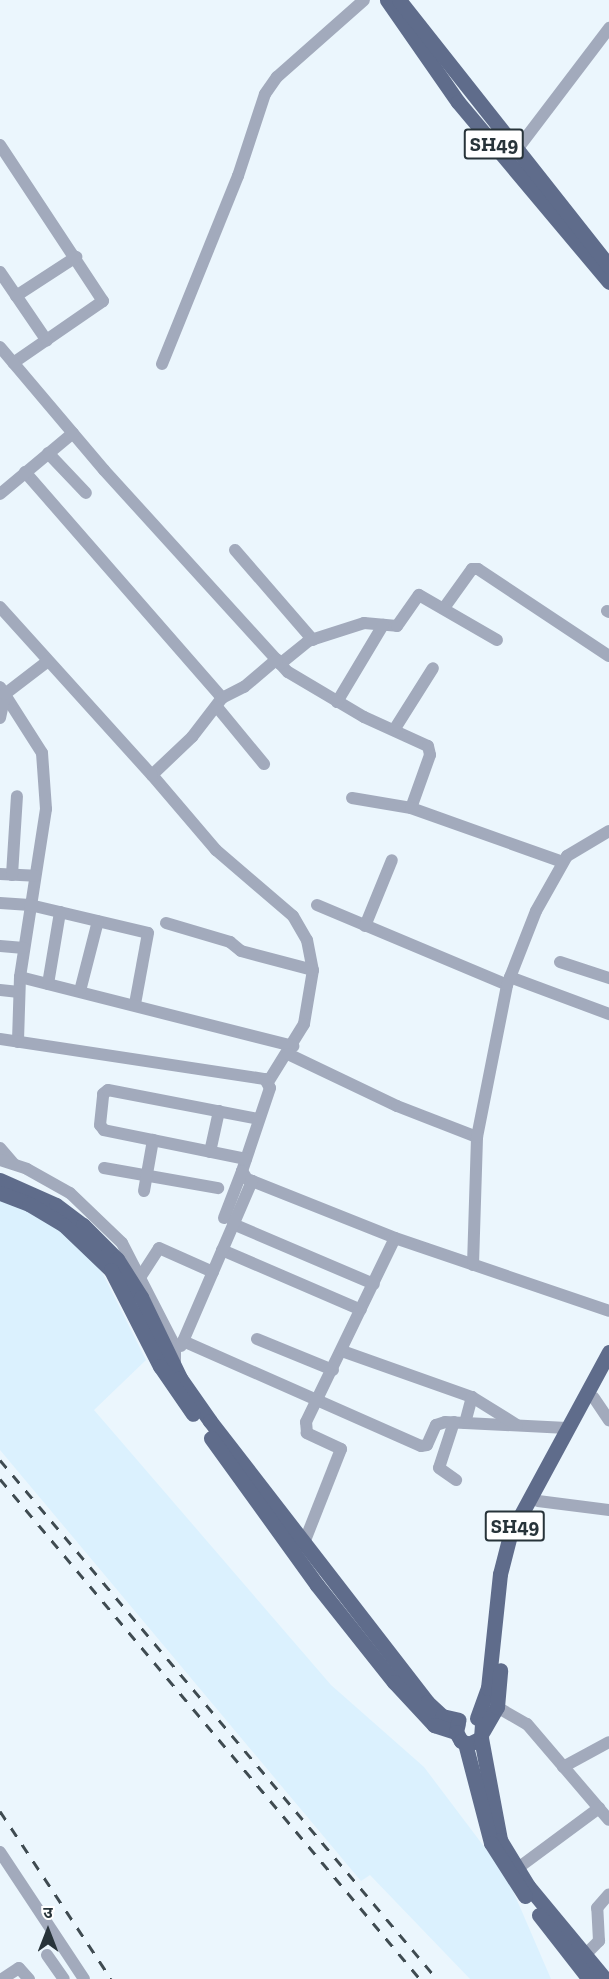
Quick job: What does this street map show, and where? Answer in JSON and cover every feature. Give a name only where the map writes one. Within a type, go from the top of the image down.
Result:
[{"type":"main road","name":"SH49","points":[[387,0],[458,102],[512,156],[609,266]]},
{"type":"main road","name":"SH49","points":[[399,0],[512,156],[609,282]]},
{"type":"main road","points":[[0,1180],[35,1194],[117,1259],[141,1297],[176,1363],[243,1472],[317,1585],[394,1682],[434,1725],[460,1732],[480,1729]]},
{"type":"main road","points":[[0,1193],[29,1204],[79,1229],[119,1282],[170,1383],[304,1543],[427,1702],[460,1732],[496,1857],[589,1979]]},
{"type":"main road","name":"SH49","points":[[480,1729],[488,1688],[500,1574],[510,1535],[609,1352]]},
{"type":"main road","name":"SH49","points":[[480,1729],[496,1707],[510,1566],[519,1536],[609,1371]]},
{"type":"main road","points":[[460,1732],[468,1716],[480,1729],[500,1840],[518,1868],[605,1979]]},
{"type":"street","points":[[162,364],[234,186],[265,94],[277,77],[364,0]]},
{"type":"street","points":[[512,156],[609,28]]},
{"type":"street","points":[[0,145],[102,297],[103,304],[47,342],[4,355],[293,676],[337,702],[430,749],[411,808]]},
{"type":"street","points":[[16,296],[76,257]]},
{"type":"street","points":[[0,272],[47,342]]},
{"type":"street","points":[[0,494],[73,433]]},
{"type":"street","points":[[48,453],[86,493]]},
{"type":"street","points":[[25,472],[219,703],[264,764]]},
{"type":"street","points":[[235,550],[313,640]]},
{"type":"street","points":[[444,608],[472,569],[478,569],[609,656]]},
{"type":"street","points":[[152,775],[219,703],[278,662],[313,640],[364,623],[400,624],[419,595],[497,640]]},
{"type":"street","points":[[0,607],[152,775],[216,850],[293,916],[307,940],[313,970],[304,1024],[291,1050],[268,1082],[228,1221],[222,1250],[183,1341],[176,1363]]},
{"type":"street","points":[[337,702],[383,625]]},
{"type":"street","points":[[3,690],[48,661]]},
{"type":"street","points":[[394,730],[433,668]]},
{"type":"street","points":[[0,718],[3,690]]},
{"type":"street","points":[[3,690],[42,753],[46,809],[20,977],[18,1042]]},
{"type":"street","points":[[17,796],[6,874],[35,876]]},
{"type":"street","points":[[352,798],[411,808],[563,862]]},
{"type":"street","points":[[473,1265],[477,1137],[508,982],[536,911],[567,856],[609,831]]},
{"type":"street","points":[[365,926],[392,860]]},
{"type":"street","points":[[0,903],[30,905],[148,933],[135,1004]]},
{"type":"street","points":[[317,905],[508,982],[609,1014]]},
{"type":"street","points":[[48,984],[60,912]]},
{"type":"street","points":[[80,992],[98,921]]},
{"type":"street","points":[[166,923],[230,942],[241,951],[313,970]]},
{"type":"street","points":[[0,946],[24,948]]},
{"type":"street","points":[[560,962],[608,976]]},
{"type":"street","points":[[20,977],[135,1004],[291,1050],[397,1106],[477,1137]]},
{"type":"street","points":[[0,990],[19,992]]},
{"type":"street","points":[[0,1039],[268,1082]]},
{"type":"street","points":[[244,1165],[210,1152],[101,1128],[105,1091],[258,1119]]},
{"type":"street","points":[[210,1152],[219,1111]]},
{"type":"street","points":[[144,1191],[153,1140]]},
{"type":"street","points":[[0,1148],[15,1165]]},
{"type":"street","points":[[0,1160],[51,1180],[86,1206],[122,1243],[175,1346],[176,1363]]},
{"type":"street","points":[[244,1165],[243,1175],[252,1181],[395,1238],[609,1311]]},
{"type":"street","points":[[104,1168],[218,1188]]},
{"type":"street","points":[[228,1221],[252,1181]]},
{"type":"street","points":[[228,1221],[374,1284]]},
{"type":"street","points":[[304,1543],[342,1449],[307,1433],[306,1422],[395,1238]]},
{"type":"street","points":[[141,1276],[159,1248],[213,1272]]},
{"type":"street","points":[[222,1250],[361,1310]]},
{"type":"street","points":[[257,1339],[333,1370]]},
{"type":"street","points":[[183,1341],[421,1446],[427,1445],[439,1422],[567,1428]]},
{"type":"street","points":[[342,1351],[472,1397],[518,1425]]},
{"type":"street","points":[[456,1480],[439,1468],[472,1397]]},
{"type":"street","points":[[594,1398],[609,1420]]},
{"type":"street","points":[[538,1501],[609,1510]]},
{"type":"street","points":[[496,1707],[527,1724],[609,1820]]},
{"type":"street","points":[[563,1767],[609,1742]]},
{"type":"street","points":[[518,1868],[599,1808]]},
{"type":"street","points":[[0,1852],[81,1974],[66,1979],[47,1955]]},
{"type":"street","points":[[585,1955],[599,1941],[597,1908],[609,1894]]},
{"type":"street","points":[[2,1979],[19,1968],[29,1979]]},
{"type":"shaded area","points":[[0,1193],[91,1250],[146,1360],[94,1410],[331,1685],[424,1767],[507,1877],[551,1979],[470,1979],[370,1875],[361,1881],[0,1450]]},
{"type":"railway","points":[[0,1460],[437,1979]]},
{"type":"railway","points":[[0,1479],[420,1979]]},
{"type":"railway","points":[[0,1811],[111,1979]]}]
